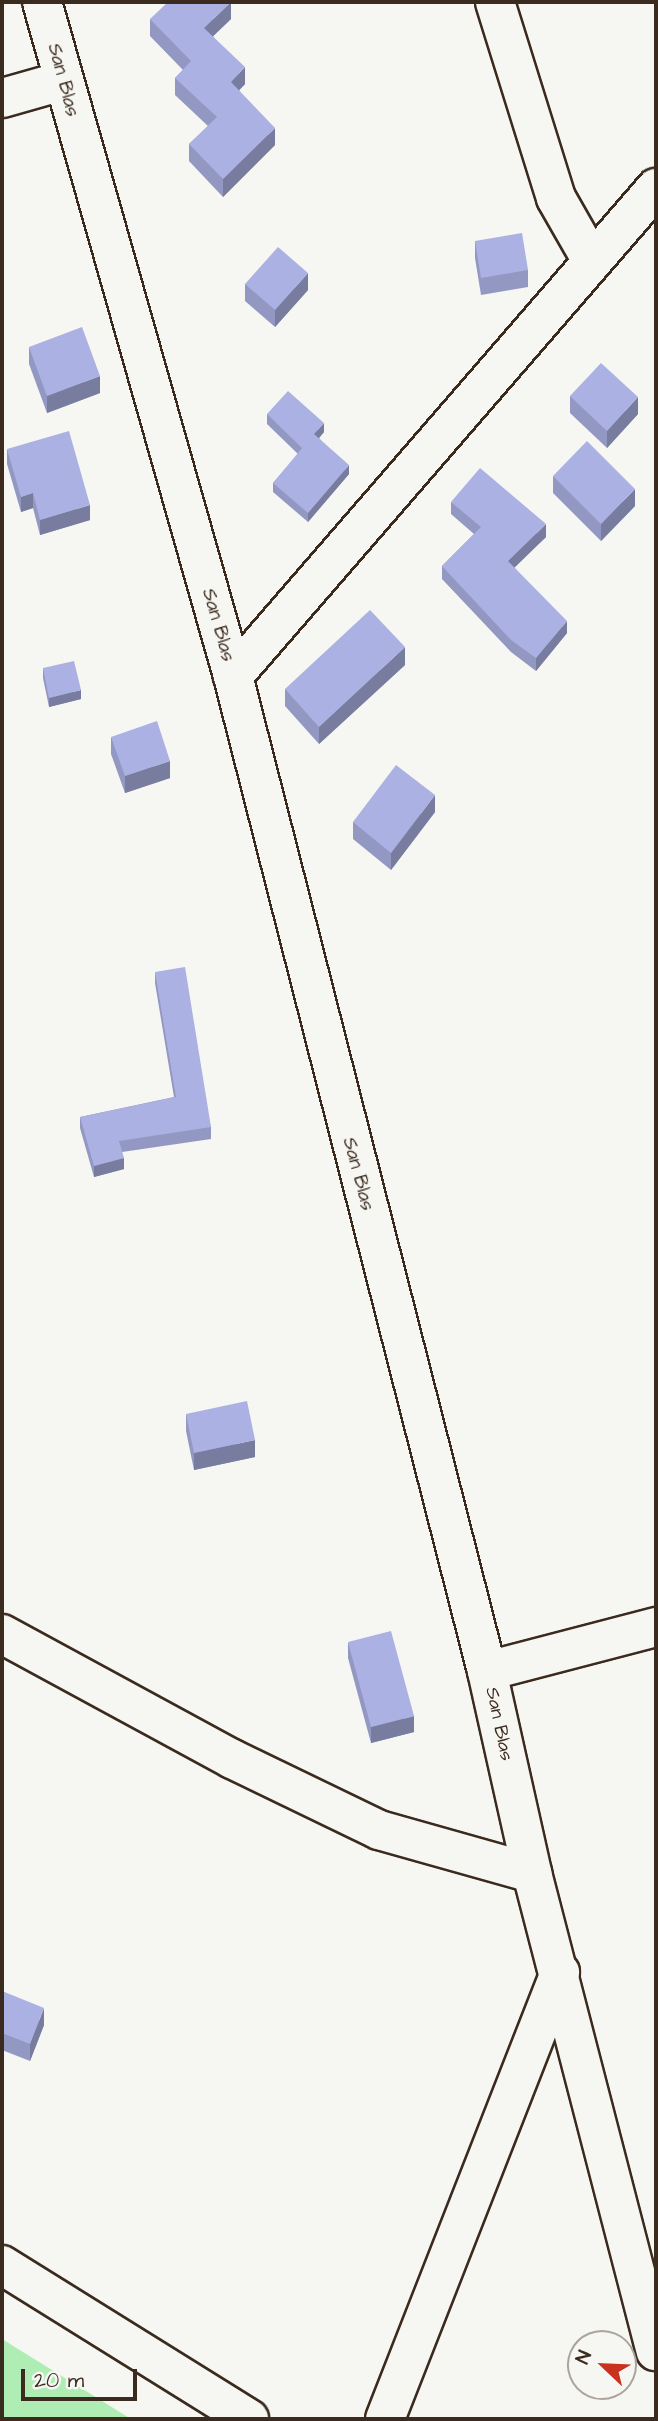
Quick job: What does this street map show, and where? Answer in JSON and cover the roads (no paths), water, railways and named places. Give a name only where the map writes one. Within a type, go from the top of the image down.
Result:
[{"type":"street","name":"San Blas","points":[[42,2],[62,81],[233,676],[487,1671],[532,1873],[560,1972],[656,2351]]},
{"type":"street","points":[[495,2],[556,198],[592,261]]},
{"type":"street","points":[[2,97],[62,81]]},
{"type":"street","points":[[233,676],[656,188]]},
{"type":"street","points":[[487,1671],[656,1627]]},
{"type":"street","points":[[2,1634],[232,1759],[379,1829],[532,1873]]},
{"type":"street","points":[[385,2419],[560,1972]]},
{"type":"street","points":[[2,2265],[249,2419]]}]
